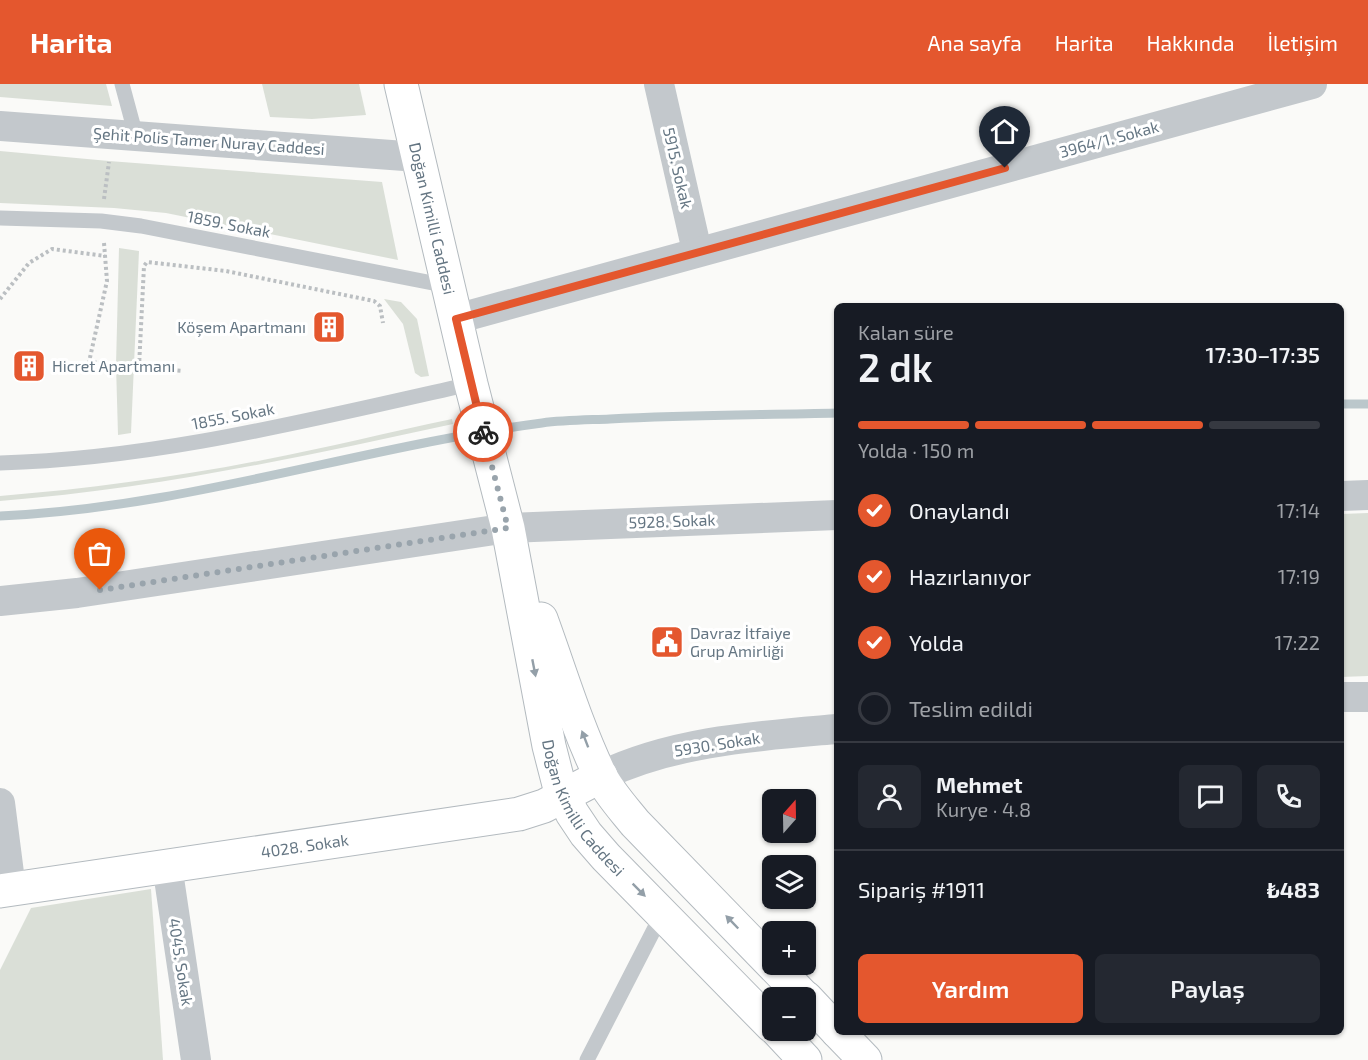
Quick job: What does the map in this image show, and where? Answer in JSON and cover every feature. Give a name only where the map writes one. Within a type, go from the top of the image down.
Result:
[{"type":"main road","name":"Doğan Kimilli Caddesi","points":[[401,84],[471,384],[508,528],[549,746],[563,795],[586,834],[762,1016]]},
{"type":"main road","name":"Doğan Kimilli Caddesi","points":[[508,528],[601,776],[635,823],[794,987]]},
{"type":"main road","name":"4028. Sokak","points":[[5,890],[519,814],[544,806],[601,776]]},
{"type":"main road","name":"Doğan Kimilli Caddesi","points":[[816,1009],[834,1027]]},
{"type":"main road","name":"Doğan Kimilli Caddesi","points":[[842,1035],[865,1060]]},
{"type":"main road","points":[[788,1041],[806,1060]]},
{"type":"street","name":"5915. Sokak","points":[[659,84],[697,251]]},
{"type":"street","name":"3964/1. Sokak","points":[[456,319],[1312,84]]},
{"type":"street","name":"Şehit Polis Tamer Nuray Caddesi","points":[[0,126],[418,157]]},
{"type":"street","points":[[1344,496],[1368,495]]},
{"type":"street","name":"5928. Sokak","points":[[0,601],[77,593],[508,528],[834,515]]},
{"type":"street","points":[[1344,697],[1368,697]]},
{"type":"street","name":"5930. Sokak","points":[[601,776],[625,764],[660,753],[709,743],[834,729]]},
{"type":"street","points":[[0,803],[5,890]]},
{"type":"street","name":"4045. Sokak","points":[[167,865],[196,1060]]},
{"type":"lane","points":[[122,84],[124,135]]},
{"type":"lane","name":"1859. Sokak","points":[[0,218],[101,221],[177,232],[448,286]]},
{"type":"lane","name":"1855. Sokak","points":[[0,463],[88,457],[194,442],[256,431],[471,384]]},
{"type":"lane","points":[[587,1060],[662,914]]},
{"type":"path","points":[[101,221],[124,135]]},
{"type":"path","points":[[0,299],[29,262],[52,249],[105,256],[106,288],[89,362],[183,370]]},
{"type":"path","points":[[139,367],[144,266],[147,262],[226,271],[374,301],[380,306],[383,323]]},
{"type":"shaded area","points":[[0,84],[106,84],[112,106],[0,97]]},
{"type":"shaded area","points":[[262,84],[359,84],[366,115],[312,119],[270,117]]},
{"type":"shaded area","points":[[0,151],[382,182],[398,260],[166,213],[114,208],[0,203]]},
{"type":"shaded area","points":[[119,248],[139,251],[131,433],[118,435],[116,365]]},
{"type":"shaded area","points":[[384,299],[401,302],[417,319],[429,376],[421,377],[415,373],[403,324]]},
{"type":"shaded area","points":[[452,419],[453,424],[228,470],[115,489],[0,501],[0,496],[132,482],[198,472]]},
{"type":"shaded area","points":[[1368,513],[1368,676],[1344,677],[1344,514]]},
{"type":"shaded area","points":[[151,889],[163,1060],[0,1060],[0,970],[31,908]]},
{"type":"waterway","points":[[1344,404],[1368,404]]},
{"type":"waterway","points":[[0,516],[69,511],[137,501],[406,447],[542,423],[834,413]]},
{"type":"way so far","points":[[100,590],[508,528],[483,432]]},
{"type":"place","name":"Köşem Apartmanı","points":[[329,327]]},
{"type":"place","name":"Hicret Apartmanı","points":[[29,366]]},
{"type":"place","name":"Davraz İtfaiye Grup Amirliği","points":[[667,642]]},
{"type":"route","points":[[483,432],[456,319],[1005,168]]}]
